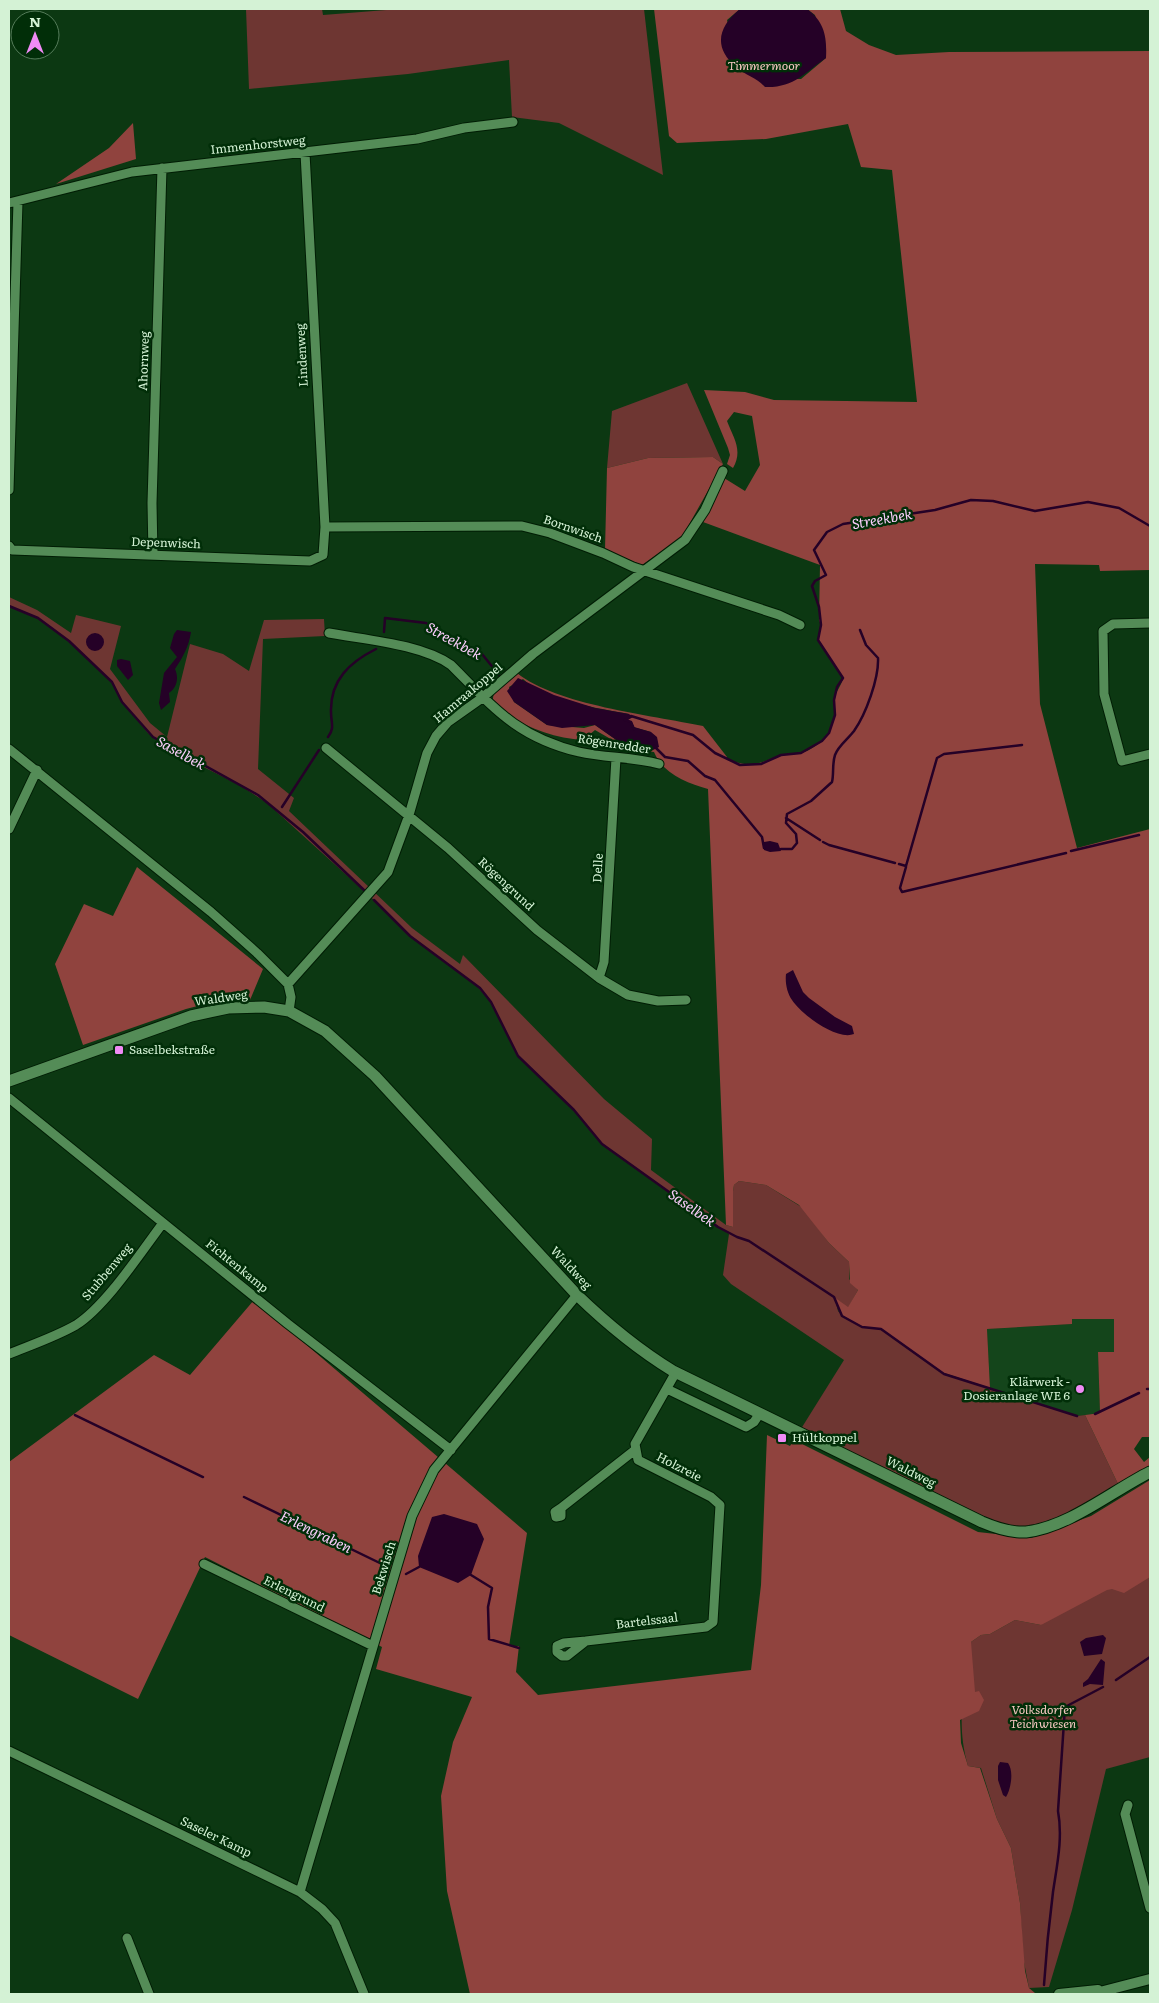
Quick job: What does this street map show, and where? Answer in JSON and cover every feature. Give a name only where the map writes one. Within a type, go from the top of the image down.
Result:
[{"type":"main road","name":"Waldweg","points":[[9,1080],[192,1016],[228,1008],[264,1007],[289,1011],[325,1031],[375,1076],[577,1295],[610,1328],[639,1350],[676,1372],[982,1522],[1015,1532],[1037,1530],[1067,1518],[1150,1472]]},
{"type":"street","name":"Immenhorstweg","points":[[13,203],[132,172],[417,140],[464,128],[513,122]]},
{"type":"street","name":"Lindenweg","points":[[305,153],[325,527],[323,555]]},
{"type":"street","name":"Ahornweg","points":[[153,555],[152,503],[162,168]]},
{"type":"street","points":[[9,490],[13,203]]},
{"type":"street","name":"Hamraakoppel","points":[[288,984],[388,872],[409,814],[427,753],[436,736],[448,722],[482,698],[533,654],[685,540],[705,510],[723,471]]},
{"type":"street","name":"Bornwisch","points":[[325,527],[522,526],[550,533],[645,571],[779,615],[800,624]]},
{"type":"street","name":"Depenwisch","points":[[9,546],[12,550],[310,560],[323,555]]},
{"type":"street","points":[[1150,623],[1113,624],[1103,631],[1104,694],[1122,761],[1150,754]]},
{"type":"street","name":"Rögenredder","points":[[329,633],[433,655],[451,665],[500,714],[529,733],[579,752],[659,764]]},
{"type":"street","name":"Rögengrund","points":[[326,748],[409,814],[537,930],[599,978],[628,994],[658,1001],[686,1000]]},
{"type":"street","points":[[9,749],[211,912],[288,984],[291,997],[289,1011]]},
{"type":"street","name":"Delle","points":[[599,978],[604,962],[616,758]]},
{"type":"street","points":[[9,829],[37,770]]},
{"type":"street","name":"Fichtenkamp","points":[[9,1098],[288,1324],[451,1450]]},
{"type":"street","name":"Stubbenweg","points":[[9,1354],[43,1341],[77,1324],[102,1301],[163,1223]]},
{"type":"street","name":"Bekwisch","points":[[300,1892],[412,1516],[434,1470],[577,1295]]},
{"type":"street","points":[[561,1508],[635,1450],[635,1444],[676,1372]]},
{"type":"street","points":[[667,1389],[746,1427],[754,1422],[760,1413]]},
{"type":"street","name":"Holzreie","points":[[635,1450],[638,1460],[717,1502],[721,1510],[714,1618],[711,1625]]},
{"type":"street","name":"Erlengrund","points":[[204,1564],[373,1646]]},
{"type":"street","name":"Bartelssaal","points":[[586,1641],[711,1625]]},
{"type":"street","name":"Saseler Kamp","points":[[9,1751],[300,1892],[322,1909],[335,1923],[364,1994]]},
{"type":"street","points":[[1128,1806],[1126,1814],[1150,1908]]},
{"type":"street","points":[[127,1938],[149,1994]]},
{"type":"street","points":[[1092,1994],[1150,1979]]},
{"type":"street","points":[[1058,1994],[1109,1989]]},
{"type":"shaded area","points":[[654,9],[740,9],[727,20],[737,68],[758,79],[801,79],[826,58],[815,15],[807,9],[840,9],[846,31],[869,45],[896,55],[949,52],[1150,51],[1150,570],[1100,571],[1099,565],[1035,564],[1040,704],[1077,848],[1150,829],[1150,1437],[1142,1437],[1134,1449],[1144,1462],[1150,1457],[1150,1472],[1120,1488],[1085,1415],[1100,1413],[1098,1352],[1114,1352],[1114,1319],[1072,1319],[1072,1324],[987,1329],[990,1388],[938,1371],[881,1329],[862,1327],[840,1314],[834,1297],[848,1307],[858,1290],[850,1283],[849,1262],[829,1243],[799,1205],[766,1185],[739,1181],[734,1185],[733,1191],[733,1227],[726,1225],[708,789],[692,784],[670,772],[658,760],[654,752],[628,749],[595,730],[583,740],[547,733],[523,724],[493,702],[497,689],[517,673],[534,684],[579,701],[703,726],[727,759],[742,764],[753,764],[781,755],[798,754],[808,751],[824,738],[834,721],[834,699],[843,678],[818,640],[821,625],[819,620],[820,565],[703,522],[724,478],[745,491],[760,465],[752,416],[734,412],[727,421],[735,439],[737,456],[733,468],[727,464],[730,455],[728,448],[704,390],[745,392],[774,400],[917,402],[892,170],[861,167],[848,124],[766,139],[677,143],[669,136]],"holes":[[[523,679],[533,687],[558,698],[629,714],[627,720],[633,727],[651,732],[653,750],[622,744],[595,725],[584,728],[547,725],[514,702],[509,687]]]},
{"type":"shaded area","points":[[740,9],[807,9],[818,19],[824,31],[826,58],[791,82],[775,87],[765,87],[736,67],[729,60],[721,45],[723,30]]},
{"type":"shaded area","points":[[133,123],[136,159],[56,184],[109,148]]},
{"type":"shaded area","points":[[713,457],[723,464],[682,537],[642,565],[605,550],[607,468],[648,458]]},
{"type":"shaded area","points":[[177,630],[191,632],[185,651],[175,669],[177,676],[174,688],[169,693],[170,702],[161,710],[159,703],[164,673],[177,657],[170,648]]},
{"type":"shaded area","points":[[95,633],[101,636],[104,642],[101,648],[95,651],[89,648],[86,642],[89,636]]},
{"type":"shaded area","points":[[117,660],[130,661],[133,675],[128,680],[117,666]]},
{"type":"shaded area","points":[[518,678],[554,695],[595,708],[629,714],[633,717],[628,720],[632,722],[634,727],[651,732],[657,737],[659,747],[653,750],[622,744],[595,725],[562,728],[547,725],[514,702],[507,691]]},
{"type":"shaded area","points":[[764,842],[778,843],[781,851],[770,852],[764,850]]},
{"type":"shaded area","points":[[137,867],[263,969],[250,1000],[217,1001],[186,1009],[83,1045],[55,964],[84,904],[113,916]]},
{"type":"shaded area","points":[[793,970],[803,992],[835,1017],[852,1026],[854,1034],[838,1034],[829,1030],[811,1019],[797,1006],[790,997],[786,984],[786,974]]},
{"type":"shaded area","points":[[254,1300],[527,1533],[509,1646],[519,1646],[516,1672],[538,1695],[751,1670],[761,1585],[767,1435],[790,1446],[794,1440],[978,1532],[1031,1538],[1091,1516],[1150,1480],[1150,1577],[1124,1593],[1112,1589],[1107,1590],[1041,1625],[1015,1620],[990,1634],[981,1635],[971,1642],[975,1692],[979,1691],[984,1700],[979,1711],[960,1720],[961,1743],[968,1766],[980,1768],[997,1819],[1011,1848],[1020,1903],[1025,1971],[1029,1988],[1035,1993],[470,1994],[447,1891],[441,1796],[453,1742],[472,1697],[376,1669],[382,1647],[205,1557],[138,1699],[9,1635],[9,1462],[154,1355],[190,1375]]},
{"type":"shaded area","points":[[1072,1319],[1114,1319],[1115,1352],[1098,1352],[1100,1413],[1077,1416],[990,1388],[987,1329],[1072,1324]]},
{"type":"shaded area","points":[[444,1514],[477,1524],[484,1539],[471,1575],[458,1583],[419,1567],[418,1556],[432,1517]]},
{"type":"shaded area","points":[[1103,1635],[1106,1638],[1102,1654],[1084,1656],[1080,1642],[1086,1638]]},
{"type":"shaded area","points":[[1101,1659],[1105,1662],[1103,1685],[1090,1684],[1083,1687],[1083,1683],[1088,1679]]},
{"type":"shaded area","points":[[1000,1762],[1008,1763],[1011,1771],[1010,1785],[1006,1797],[1003,1795],[998,1780],[998,1766]]},
{"type":"green space","points":[[246,9],[322,9],[323,15],[399,9],[644,9],[663,175],[559,123],[512,117],[509,60],[408,74],[249,89]]},
{"type":"green space","points":[[687,383],[723,464],[713,457],[648,458],[607,468],[612,411]]},
{"type":"green space","points":[[9,597],[37,610],[71,633],[76,615],[121,626],[110,669],[150,723],[167,737],[190,644],[223,654],[249,671],[264,620],[324,619],[325,636],[263,639],[258,769],[294,798],[289,811],[412,928],[460,964],[463,955],[604,1099],[652,1139],[651,1170],[726,1225],[733,1227],[733,1191],[734,1185],[739,1181],[766,1185],[803,1208],[829,1243],[849,1262],[849,1279],[858,1290],[848,1308],[835,1299],[838,1311],[842,1316],[862,1327],[881,1329],[938,1371],[1077,1416],[1085,1415],[1120,1488],[1067,1518],[1015,1532],[799,1432],[844,1360],[731,1284],[723,1275],[729,1234],[602,1144],[574,1110],[518,1056],[489,1000],[476,985],[410,936],[374,900],[267,803],[241,786],[178,754],[148,733],[122,702],[112,682],[69,641],[38,618],[9,606]]},
{"type":"green space","name":"Volksdorfer Teichwiesen","points":[[1150,1486],[1150,1757],[1106,1769],[1072,1910],[1049,1987],[1029,1988],[1023,1957],[1020,1903],[1011,1848],[997,1819],[981,1768],[968,1766],[964,1750],[962,1704],[971,1642],[981,1635],[990,1634],[1015,1620],[1041,1625]]},
{"type":"waterway","name":"Streekbek","points":[[631,716],[693,735],[715,753],[740,765],[761,764],[781,755],[801,753],[822,741],[829,733],[835,715],[834,700],[837,687],[843,678],[818,640],[821,625],[819,607],[812,586],[815,581],[826,575],[814,550],[827,532],[843,524],[935,510],[971,500],[993,501],[1035,511],[1088,502],[1119,508],[1150,526]]},
{"type":"waterway","name":"Saselbek","points":[[9,606],[38,618],[69,641],[112,682],[122,702],[153,737],[258,795],[303,832],[365,891]]},
{"type":"waterway","name":"Streekbek","points":[[384,632],[385,618],[426,623],[482,654],[499,675]]},
{"type":"waterway","points":[[781,849],[792,849],[797,843],[796,834],[786,823],[787,814],[811,801],[832,782],[836,752],[859,724],[871,696],[878,658],[866,645],[860,630]]},
{"type":"waterway","name":"Streekbek","points":[[328,737],[332,728],[332,701],[338,681],[350,666],[376,649]]},
{"type":"waterway","points":[[625,720],[631,722],[634,729]]},
{"type":"waterway","points":[[899,864],[906,866],[937,758],[944,754],[1022,745]]},
{"type":"waterway","points":[[654,746],[665,757],[688,761],[705,776],[715,780],[762,837],[764,848]]},
{"type":"waterway","name":"Streekbek","points":[[282,807],[319,750]]},
{"type":"waterway","points":[[786,818],[820,840]]},
{"type":"waterway","points":[[1071,851],[1139,835]]},
{"type":"waterway","points":[[823,842],[895,863]]},
{"type":"waterway","points":[[906,867],[900,888],[902,892],[1066,853]]},
{"type":"waterway","name":"Saselbek","points":[[374,900],[410,936],[480,988],[491,1002],[518,1056],[574,1110],[602,1144],[718,1227],[749,1241],[834,1297],[842,1316],[862,1327],[881,1329],[944,1374],[1077,1416]]},
{"type":"waterway","name":"Saselbek","points":[[1095,1414],[1139,1393]]},
{"type":"waterway","name":"Erlengraben","points":[[75,1415],[203,1477]]},
{"type":"waterway","name":"Erlengraben","points":[[244,1497],[388,1567]]},
{"type":"waterway","name":"Erlengraben","points":[[406,1574],[419,1567]]},
{"type":"waterway","points":[[471,1575],[492,1588],[488,1607],[489,1639],[519,1648]]},
{"type":"waterway","points":[[1116,1680],[1150,1657]]},
{"type":"waterway","points":[[1044,1985],[1050,1915],[1060,1841],[1058,1811],[1065,1707],[1103,1687]]},
{"type":"place","name":"Saselbekstraße","points":[[119,1050]]},
{"type":"place","name":"Klärwerk - Dosieranlage WE 6","points":[[1080,1389]]},
{"type":"place","name":"Hültkoppel","points":[[782,1438]]},
{"type":"park label","name":"Timmermoor","points":[[764,66]]}]
